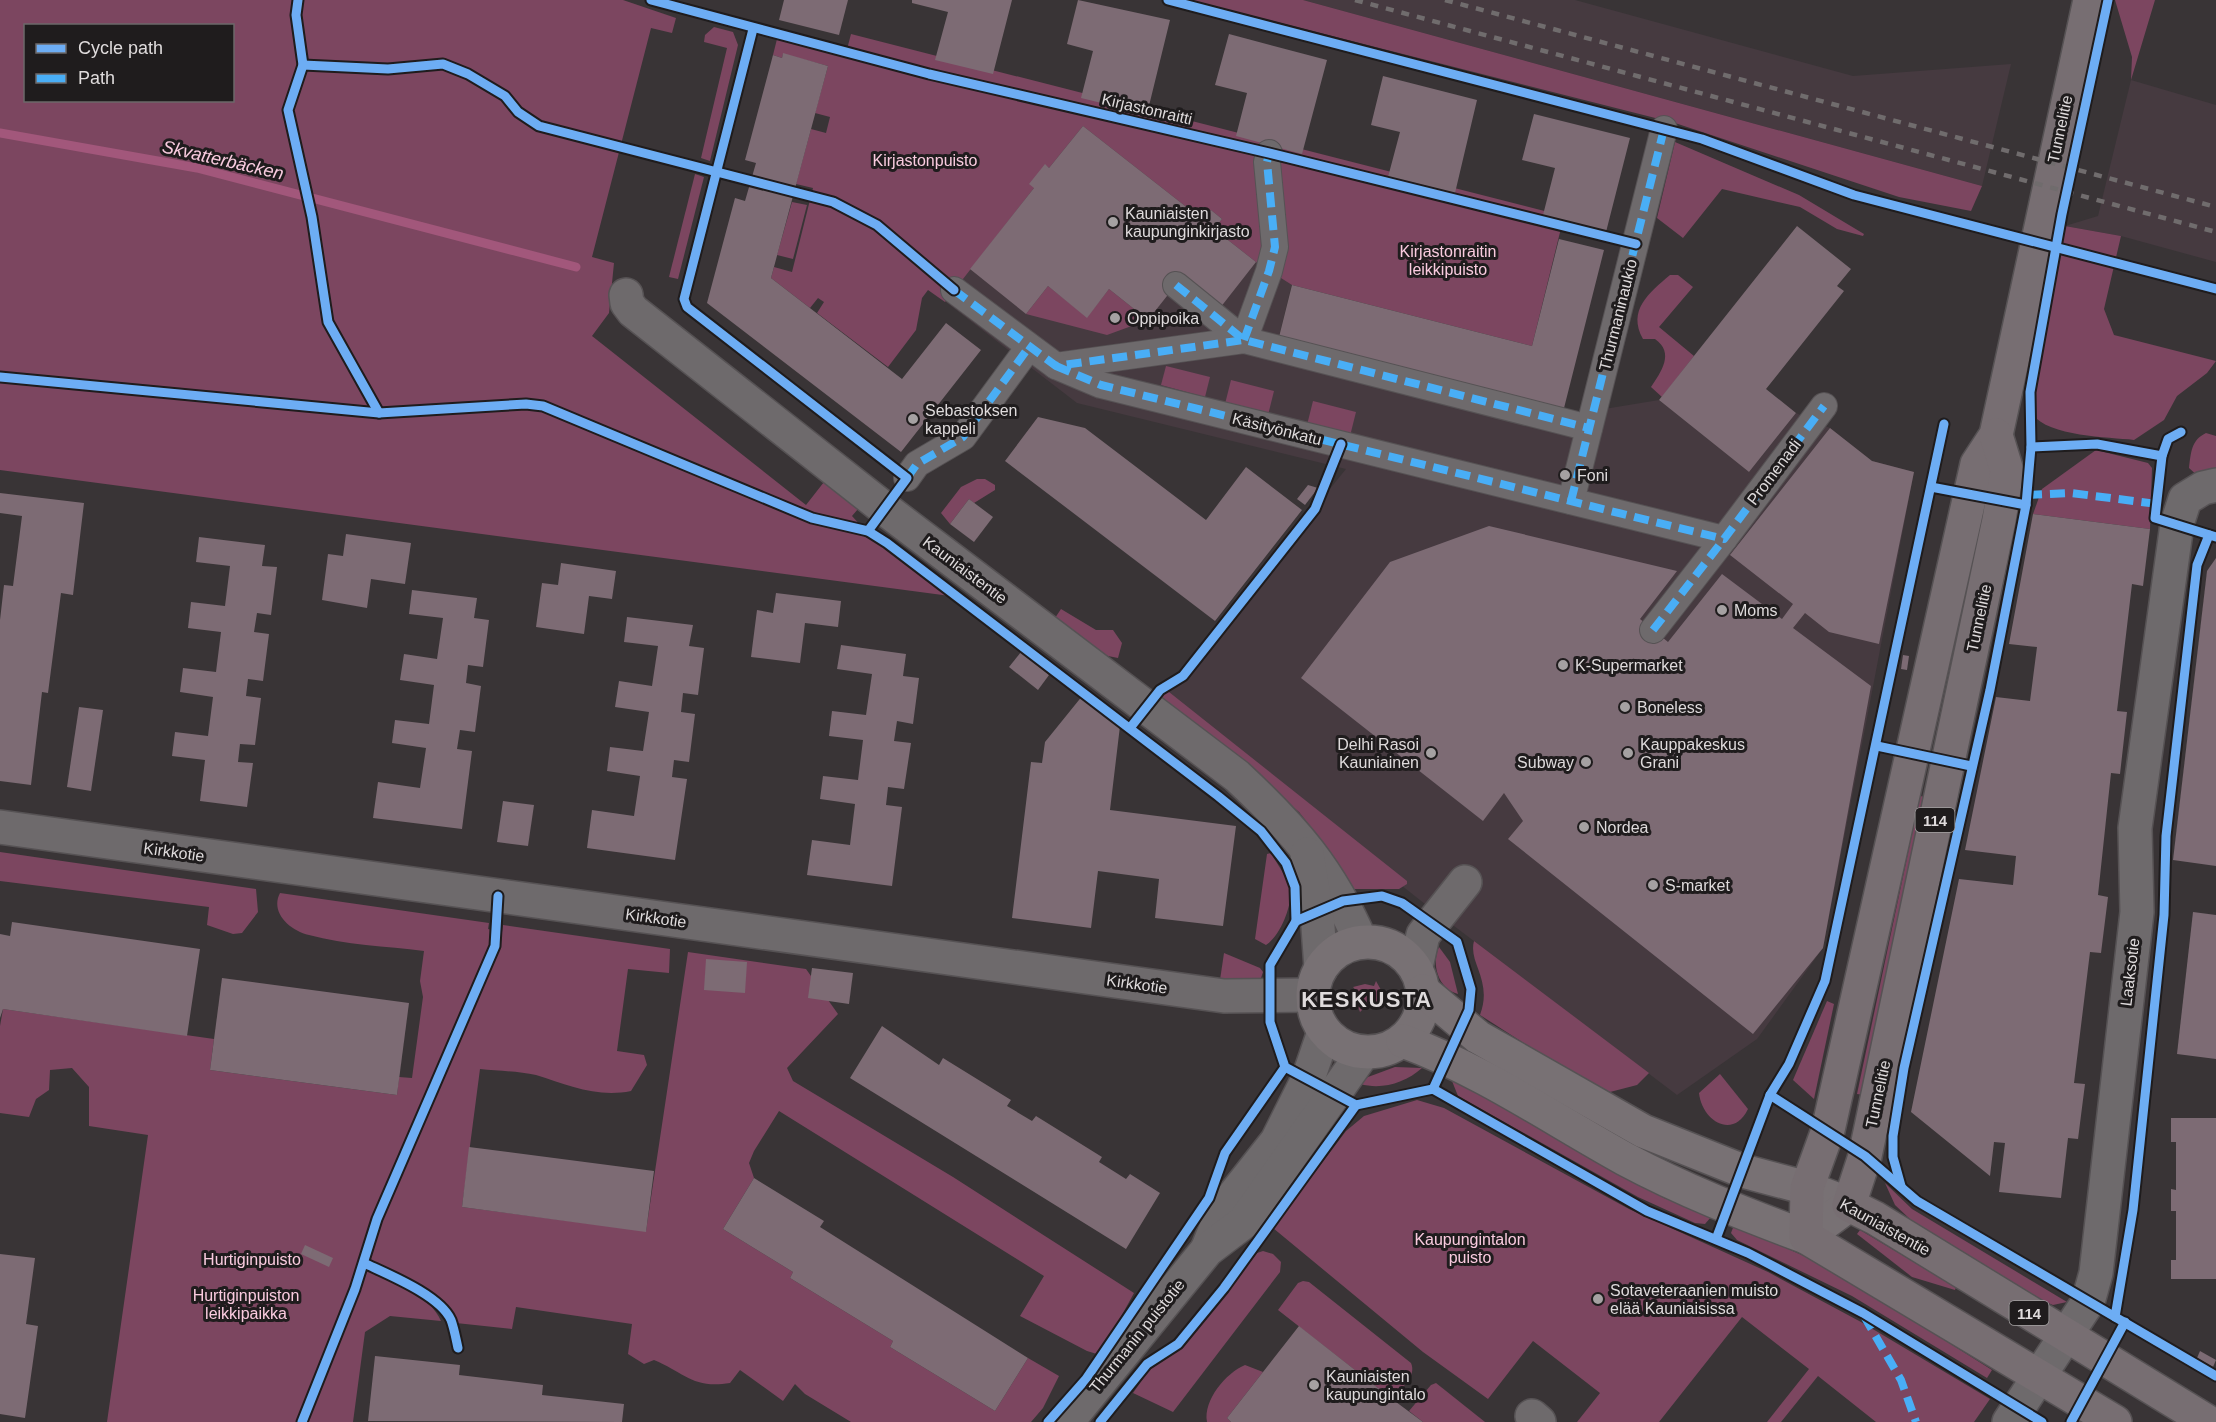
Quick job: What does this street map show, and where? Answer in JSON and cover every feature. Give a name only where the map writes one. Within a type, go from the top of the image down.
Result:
[{"type":"main road","name":"Tunnelitie","points":[[1806,1237],[1806,1188],[1828,1130],[1977,464],[1996,435],[2090,0]]},
{"type":"main road","name":"Tunnelitie","points":[[1850,1204],[1866,1156],[1999,520],[2007,471],[1996,435]]},
{"type":"main road","points":[[1361,942],[1383,944],[1393,948],[1420,979],[1419,1018],[1403,1041],[1384,1051],[1364,1053],[1342,1046],[1324,1032],[1315,1015],[1317,981],[1338,951],[1361,942]]},
{"type":"main road","name":"Kauniaistentie","points":[[1420,979],[1478,1037],[1643,1131],[1743,1172],[1806,1188],[1850,1204],[2208,1422]]},
{"type":"main road","points":[[1403,1041],[1446,1057],[1626,1159],[1678,1185],[1806,1237],[2115,1422]]},
{"type":"main road","points":[[1806,1237],[1850,1204]]},
{"type":"street","name":"Thurmaninaukio","points":[[1570,501],[1664,129]]},
{"type":"street","points":[[1244,340],[1269,271],[1275,247],[1267,162],[1269,153]]},
{"type":"street","points":[[1176,285],[1244,340]]},
{"type":"street","name":"Käsityönkatu","points":[[954,290],[1056,366],[1101,385],[1570,501]]},
{"type":"street","name":"Kauniaistentie","points":[[626,295],[627,303],[633,311],[885,509],[1237,776],[1306,846],[1343,901],[1361,942]]},
{"type":"street","points":[[1056,366],[1244,340],[1589,428]]},
{"type":"street","points":[[908,478],[917,465],[963,437],[1029,347]]},
{"type":"street","name":"Promenadi","points":[[1653,630],[1824,406]]},
{"type":"street","name":"Laaksotie","points":[[2009,1422],[2088,1302],[2101,1249],[2137,912],[2135,828],[2177,524],[2185,499],[2203,488],[2216,485]]},
{"type":"street","points":[[1570,501],[1724,539]]},
{"type":"street","name":"Kirkkotie","points":[[0,827],[1224,996],[1317,981]]},
{"type":"street","points":[[1306,846],[1317,913],[1317,981]]},
{"type":"street","points":[[1420,979],[1423,935],[1465,882]]},
{"type":"street","name":"Thurmanin puistotie","points":[[1207,1250],[1224,1208],[1276,1141],[1308,1079],[1324,1032]]},
{"type":"street","name":"Thurmanin puistotie","points":[[1067,1422],[1207,1250],[1244,1222],[1364,1053]]},
{"type":"shaded area","points":[[1303,0],[1575,0],[1853,76],[2011,64],[1982,186]]},
{"type":"shaded area","points":[[2131,80],[2216,105],[2216,262],[2121,236],[2065,226],[2098,216]]},
{"type":"shaded area","points":[[1074,115],[1319,175],[1277,344],[1562,416],[1659,400],[1749,472],[1796,413],[1830,428],[1872,461],[1914,472],[1823,948],[1757,1039],[1677,1095],[1425,904],[1162,696],[1346,469],[1077,403],[929,289]]},
{"type":"green space","points":[[0,0],[623,0],[676,18],[672,33],[651,28],[592,257],[614,263],[609,313],[592,336],[806,505],[824,482],[858,509],[852,516],[873,539],[950,596],[0,470]]},
{"type":"green space","points":[[1190,0],[1303,0],[1982,186],[1971,211],[1899,197],[1675,123]]},
{"type":"green space","points":[[2115,0],[2155,0],[2131,80],[2132,57]]},
{"type":"green space","points":[[714,27],[733,32],[738,45],[710,161],[701,158],[727,48],[704,42],[705,35]]},
{"type":"green space","name":"Kirjastonpuisto","points":[[851,34],[1564,216],[1532,346],[1292,285],[1256,262],[1214,229],[1222,219],[1211,210],[1203,220],[1083,126],[1049,168],[1045,165],[1034,188],[945,302],[928,290],[922,298],[916,330],[888,367],[817,313],[824,302],[818,298],[810,308],[771,278],[774,267],[792,272],[813,188],[796,184],[811,129],[826,133],[830,117],[815,113],[828,66],[783,54],[782,58],[773,55],[777,39],[845,57]]},
{"type":"green space","points":[[1675,142],[1799,195],[1864,234],[1863,236],[1837,229],[1800,207],[1722,189],[1683,238],[1657,218]]},
{"type":"green space","points":[[695,174],[704,177],[678,279],[669,277]]},
{"type":"green space","points":[[792,202],[807,205],[793,259],[777,255]]},
{"type":"green space","points":[[2065,226],[2121,236],[2104,309],[2114,335],[2216,361],[2207,373],[2177,396],[2164,420],[2134,440],[2062,431],[2037,420],[2030,411]]},
{"type":"green space","points":[[1670,275],[1678,275],[1693,287],[1659,327],[1694,356],[1662,397],[1651,387],[1662,369],[1664,350],[1655,339],[1643,339],[1638,319],[1639,311],[1648,296]]},
{"type":"green space","points":[[1048,286],[1087,317],[1109,289],[1148,320],[1107,335],[1026,314]]},
{"type":"green space","points":[[1166,366],[1210,377],[1205,397],[1161,385]]},
{"type":"green space","points":[[1231,380],[1274,391],[1268,415],[1225,404]]},
{"type":"green space","points":[[1313,401],[1356,412],[1350,436],[1307,425]]},
{"type":"green space","points":[[2206,433],[2216,436],[2216,471],[2199,477],[2189,468],[2190,457],[2197,439]]},
{"type":"green space","points":[[2096,450],[2148,463],[2152,468],[2150,529],[2033,514],[2042,489]]},
{"type":"green space","points":[[977,479],[985,479],[995,485],[995,490],[974,503],[969,499],[950,524],[941,513],[961,487]]},
{"type":"green space","points":[[1061,609],[1096,630],[1113,630],[1122,643],[1118,658],[1103,655],[1055,618]]},
{"type":"green space","points":[[1164,692],[1169,692],[1407,881],[1407,884],[1399,889],[1349,889],[1323,843],[1299,812],[1158,698]]},
{"type":"green space","points":[[1920,796],[1926,797],[1865,1095],[1857,1094]]},
{"type":"green space","points":[[0,852],[256,889],[258,912],[242,933],[233,934],[207,925],[209,907],[0,881]]},
{"type":"green space","points":[[1271,853],[1287,879],[1290,895],[1281,927],[1266,945],[1255,939],[1267,854]]},
{"type":"green space","points":[[280,893],[489,923],[488,929],[502,932],[503,925],[670,949],[669,973],[628,969],[617,1051],[644,1055],[647,1065],[631,1091],[594,1092],[536,1075],[480,1069],[462,1207],[646,1231],[688,952],[806,969],[838,1014],[787,1068],[793,1081],[953,1177],[1134,1293],[1100,1355],[1087,1351],[1020,1316],[1044,1276],[779,1111],[749,1163],[754,1178],[723,1229],[793,1272],[790,1278],[893,1341],[890,1347],[995,1411],[1028,1358],[1059,1376],[1043,1408],[1031,1422],[851,1422],[805,1394],[795,1384],[783,1401],[740,1370],[730,1383],[707,1384],[690,1379],[654,1360],[644,1364],[628,1354],[632,1324],[516,1307],[512,1329],[456,1323],[447,1306],[379,1264],[375,1275],[394,1282],[422,1298],[436,1312],[441,1321],[390,1316],[365,1332],[353,1422],[107,1422],[148,1135],[89,1126],[89,1087],[72,1068],[50,1070],[49,1090],[36,1099],[29,1117],[0,1113],[0,1026],[3,1009],[214,1039],[210,1070],[397,1095],[399,1077],[412,1078],[423,997],[420,981],[424,951],[337,941],[302,933],[288,925],[283,919],[278,907]]},
{"type":"green space","points":[[1474,941],[1649,1073],[1637,1085],[1610,1092],[1555,1063],[1480,1015],[1484,992],[1474,957]]},
{"type":"green space","points":[[1439,947],[1450,962],[1458,994],[1445,987],[1438,975],[1436,961]]},
{"type":"green space","points":[[1224,953],[1260,968],[1263,972],[1260,981],[1220,980]]},
{"type":"green space","points":[[1376,981],[1381,990],[1379,1000],[1385,1005],[1376,1008],[1365,1007],[1360,1012],[1356,1002],[1358,993],[1353,987],[1365,984],[1374,986]]},
{"type":"green space","points":[[1827,1001],[1834,1004],[1814,1099],[1793,1080]]},
{"type":"green space","points":[[1395,1067],[1422,1068],[1408,1078],[1393,1084],[1368,1086],[1360,1084],[1368,1077]]},
{"type":"green space","points":[[1720,1074],[1748,1109],[1734,1124],[1727,1125],[1712,1119],[1701,1103],[1699,1093]]},
{"type":"green space","points":[[1450,1076],[1664,1198],[1711,1217],[1705,1224],[1695,1223],[1638,1197],[1458,1096]]},
{"type":"green space","name":"Kaupungintalon puisto","points":[[1417,1100],[1444,1108],[1629,1209],[1768,1272],[1861,1322],[1990,1399],[1974,1422],[1876,1422],[1818,1376],[1781,1422],[1767,1422],[1809,1369],[1742,1317],[1659,1422],[1577,1422],[1600,1393],[1533,1341],[1488,1399],[1423,1352],[1273,1228],[1346,1131],[1364,1116]]},
{"type":"green space","points":[[1885,1183],[1912,1209],[2067,1302],[2053,1305],[2043,1301],[1912,1221],[1895,1205]]},
{"type":"green space","points":[[1734,1225],[1829,1267],[1992,1370],[1987,1378],[1852,1296],[1737,1240],[1731,1233]]},
{"type":"green space","points":[[1860,1230],[1956,1287],[1955,1290],[1912,1277],[1857,1234]]},
{"type":"green space","points":[[1263,1251],[1273,1254],[1281,1262],[1280,1272],[1173,1412],[1133,1393],[1149,1370],[1181,1349],[1257,1253]]},
{"type":"green space","points":[[1309,1282],[1411,1363],[1410,1378],[1392,1399],[1278,1310],[1298,1283]]},
{"type":"green space","points":[[1245,1365],[1263,1372],[1227,1418],[1231,1422],[1207,1422],[1209,1405],[1217,1388],[1230,1374]]},
{"type":"green space","points":[[1436,1383],[1485,1422],[1423,1422],[1409,1411],[1431,1385]]},
{"type":"building","points":[[784,0],[848,0],[839,35],[779,20]]},
{"type":"building","points":[[912,0],[1012,0],[993,74],[935,60],[948,12],[912,3]]},
{"type":"building","points":[[1078,0],[1170,20],[1147,114],[1081,98],[1093,51],[1067,44]]},
{"type":"building","points":[[1229,34],[1327,60],[1302,154],[1236,136],[1247,93],[1215,85]]},
{"type":"building","points":[[783,53],[828,66],[771,278],[902,379],[946,323],[981,350],[901,452],[707,303],[735,198],[745,201],[756,163],[745,160],[773,55],[782,58]]},
{"type":"building","points":[[1383,76],[1477,100],[1455,193],[1388,177],[1400,132],[1371,125]]},
{"type":"building","points":[[1534,114],[1630,138],[1606,232],[1543,215],[1555,168],[1522,160]]},
{"type":"building","name":"Kauniaisten kaupunginkirjasto","points":[[1083,126],[1203,220],[1211,210],[1222,219],[1214,229],[1256,262],[1220,308],[1182,277],[1148,320],[1109,289],[1087,318],[1048,286],[1026,314],[970,269],[1034,188],[1029,184],[1045,164],[1049,168]]},
{"type":"building","points":[[1797,226],[1851,269],[1837,286],[1844,291],[1766,389],[1796,413],[1749,472],[1659,400]]},
{"type":"building","points":[[1559,239],[1604,250],[1562,416],[1277,345],[1292,285],[1532,346]]},
{"type":"building","points":[[1038,417],[1085,428],[1206,520],[1246,467],[1302,510],[1215,621],[1005,461]]},
{"type":"building","name":"Kauppakeskus Grani","points":[[1830,428],[1872,461],[1914,472],[1879,644],[1829,632],[1805,613],[1793,628],[1871,686],[1823,948],[1753,1034],[1508,839],[1523,821],[1504,793],[1483,821],[1301,678],[1390,562],[1489,526],[1677,571],[1640,619],[1668,642],[1722,574],[1782,619],[1793,604],[1730,555]]},
{"type":"building","points":[[1308,485],[1318,488],[1305,505],[1297,499]]},
{"type":"building","points":[[0,493],[84,503],[73,595],[61,593],[48,693],[42,692],[31,785],[0,781],[0,620],[4,585],[13,586],[22,516],[0,513]]},
{"type":"building","points":[[969,499],[993,517],[974,542],[950,524]]},
{"type":"building","points":[[2033,514],[2150,529],[2143,586],[2132,584],[2117,711],[2127,712],[2120,774],[2111,773],[2098,895],[2108,897],[2101,953],[2090,952],[2074,1083],[2085,1084],[2078,1139],[2068,1138],[2061,1198],[1999,1192],[2005,1143],[1994,1142],[1990,1176],[1911,1112],[1959,879],[2013,885],[2016,856],[1965,850],[1996,697],[2030,701],[2037,647],[2009,644]]},
{"type":"building","points":[[346,534],[411,543],[405,584],[371,579],[367,608],[322,600],[328,554],[343,556]]},
{"type":"building","points":[[199,537],[265,545],[262,566],[277,567],[271,615],[257,613],[254,632],[269,634],[263,681],[248,679],[246,696],[261,698],[255,745],[240,744],[238,762],[253,763],[247,807],[200,801],[205,760],[172,756],[175,732],[208,736],[213,697],[180,692],[183,668],[216,672],[221,632],[188,628],[191,602],[225,606],[230,566],[196,562]]},
{"type":"building","points":[[2216,558],[2216,866],[2173,860],[2207,571]]},
{"type":"building","points":[[561,563],[616,571],[612,599],[589,596],[584,634],[536,627],[542,583],[558,585]]},
{"type":"building","points":[[2012,576],[2018,577],[2015,591],[2009,590]]},
{"type":"building","points":[[412,590],[477,598],[474,618],[489,620],[483,667],[468,665],[466,683],[481,686],[475,732],[460,730],[457,749],[472,751],[462,829],[373,818],[378,782],[420,788],[426,748],[392,743],[395,720],[429,724],[434,685],[400,680],[404,654],[437,659],[443,618],[409,614]]},
{"type":"building","points":[[776,593],[841,601],[838,627],[805,623],[800,663],[751,657],[757,610],[773,613]]},
{"type":"building","points":[[627,617],[693,625],[689,646],[704,648],[698,695],[683,693],[681,712],[695,714],[689,762],[674,760],[672,777],[687,779],[675,860],[587,848],[592,810],[634,816],[640,776],[607,771],[610,747],[643,751],[649,712],[615,707],[619,681],[652,686],[658,646],[624,642]]},
{"type":"building","points":[[841,645],[906,654],[903,676],[919,678],[913,724],[897,721],[894,741],[911,743],[904,789],[888,787],[886,805],[902,807],[892,886],[807,875],[812,840],[850,845],[855,804],[820,799],[823,776],[858,780],[863,740],[829,736],[832,711],[866,715],[872,674],[837,669]]},
{"type":"building","points":[[1021,652],[1049,675],[1038,690],[1009,667]]},
{"type":"building","points":[[1903,655],[1909,656],[1907,670],[1901,669]]},
{"type":"building","points":[[1083,695],[1120,726],[1110,810],[1236,826],[1223,926],[1155,918],[1159,879],[1098,871],[1091,928],[1012,918],[1031,762],[1042,763],[1045,742]]},
{"type":"building","points":[[79,707],[103,710],[91,791],[67,787]]},
{"type":"building","points":[[503,801],[534,805],[528,846],[497,842]]},
{"type":"building","points":[[2193,912],[2216,915],[2216,1059],[2177,1054]]},
{"type":"building","points":[[12,922],[200,949],[187,1036],[3,1009],[0,1018],[0,934],[10,936]]},
{"type":"building","points":[[706,959],[747,962],[745,993],[704,990]]},
{"type":"building","points":[[812,968],[853,973],[849,1004],[808,998]]},
{"type":"building","points":[[222,978],[409,1003],[397,1095],[210,1070]]},
{"type":"building","points":[[882,1026],[939,1065],[943,1058],[1011,1100],[1007,1106],[1032,1121],[1036,1116],[1102,1157],[1099,1162],[1126,1179],[1130,1174],[1160,1193],[1126,1249],[850,1078]]},
{"type":"building","points":[[2171,1118],[2216,1118],[2216,1279],[2171,1279],[2171,1260],[2176,1260],[2176,1211],[2171,1211],[2171,1189],[2176,1190],[2176,1142],[2171,1142]]},
{"type":"building","points":[[469,1147],[654,1171],[646,1232],[462,1207]]},
{"type":"building","points":[[754,1178],[824,1221],[820,1227],[1028,1358],[995,1411],[890,1347],[893,1341],[790,1278],[793,1272],[723,1229]]},
{"type":"building","points":[[305,1245],[333,1258],[329,1267],[301,1254]]},
{"type":"building","points":[[0,1254],[35,1258],[26,1324],[38,1326],[25,1418],[0,1414]]},
{"type":"building","name":"Kauniaisten kaupungintalo","points":[[1299,1326],[1423,1422],[1231,1422],[1227,1418]]},
{"type":"building","points":[[2200,1351],[2216,1360],[2213,1367],[2197,1358]]},
{"type":"building","points":[[375,1356],[460,1365],[459,1375],[543,1385],[542,1395],[624,1404],[622,1422],[368,1421]]},
{"type":"waterway","name":"Skvatterbäcken","points":[[0,133],[197,168],[576,267]]},
{"type":"railway","points":[[1355,0],[2216,232]]},
{"type":"railway","points":[[1445,0],[2216,207]]},
{"type":"marked path","points":[[1571,501],[1664,129]]},
{"type":"marked path","points":[[1244,340],[1269,271],[1275,247],[1267,162],[1269,153]]},
{"type":"marked path","points":[[1176,285],[1244,340]]},
{"type":"marked path","points":[[954,290],[1056,366],[1244,340],[1589,428]]},
{"type":"marked path","points":[[907,478],[917,464],[963,437],[1029,347]]},
{"type":"marked path","points":[[1056,366],[1101,385],[1724,539],[1824,406]]},
{"type":"marked path","points":[[2027,495],[2071,493],[2157,504]]},
{"type":"marked path","points":[[1653,630],[1724,539]]},
{"type":"marked path","points":[[1864,1316],[1901,1380],[1916,1422]]},
{"type":"cycle path","points":[[298,0],[296,15],[303,65],[288,110],[312,217],[328,322],[379,413]]},
{"type":"cycle path","name":"Kirjastonraitti","points":[[651,0],[929,74],[1269,153],[1636,244]]},
{"type":"cycle path","points":[[1168,0],[1702,139],[1854,195],[2216,289]]},
{"type":"cycle path","points":[[1901,1186],[1893,1157],[1893,1136],[1904,1068],[1990,690],[2026,505],[2031,447],[2030,392],[2062,214],[2108,0]]},
{"type":"cycle path","points":[[753,29],[684,299],[687,307],[907,478],[868,531]]},
{"type":"cycle path","points":[[303,65],[388,69],[443,64],[468,74],[505,96],[518,112],[539,126],[833,202],[877,225],[954,290]]},
{"type":"cycle path","points":[[0,377],[379,413],[526,404],[543,406],[812,518],[868,531],[887,543],[1218,796],[1261,831],[1286,863],[1295,887],[1296,921],[1270,965],[1270,1022],[1285,1067],[1356,1105],[1433,1089],[1647,1211],[1748,1253],[1863,1313],[2042,1422]]},
{"type":"cycle path","points":[[1716,1239],[1770,1095],[1789,1064],[1825,981],[1944,424]]},
{"type":"cycle path","points":[[2181,432],[2168,439],[2162,456],[2155,518],[2216,537]]},
{"type":"cycle path","points":[[1130,728],[1160,690],[1183,676],[1315,509],[1341,444]]},
{"type":"cycle path","points":[[2031,447],[2097,444],[2162,456]]},
{"type":"cycle path","points":[[1931,487],[2026,505]]},
{"type":"cycle path","points":[[2115,1317],[2133,1210],[2164,915],[2166,836],[2197,565],[2209,535]]},
{"type":"cycle path","points":[[1877,746],[1971,766]]},
{"type":"cycle path","points":[[302,1422],[355,1289],[377,1219],[495,946],[498,896]]},
{"type":"cycle path","points":[[1296,921],[1343,901],[1382,896],[1402,903],[1457,942],[1471,989],[1469,1010],[1433,1089]]},
{"type":"cycle path","points":[[1048,1422],[1086,1379],[1209,1198],[1225,1153],[1285,1067]]},
{"type":"cycle path","points":[[1770,1095],[1865,1156],[1917,1201],[2216,1376]]},
{"type":"cycle path","points":[[1100,1422],[1147,1364],[1178,1344],[1224,1288],[1356,1105]]},
{"type":"cycle path","points":[[364,1263],[412,1286],[436,1302],[451,1320],[458,1348]]},
{"type":"cycle path","points":[[2071,1422],[2125,1322]]},
{"type":"place","name":"Kauniaisten kaupunginkirjasto","points":[[1113,222]]},
{"type":"place","name":"Oppipoika","points":[[1115,318]]},
{"type":"place","name":"Sebastoksen kappeli","points":[[913,419]]},
{"type":"place","name":"Foni","points":[[1565,475]]},
{"type":"place","name":"Moms","points":[[1722,610]]},
{"type":"place","name":"K-Supermarket","points":[[1563,665]]},
{"type":"place","name":"Boneless","points":[[1625,707]]},
{"type":"place","name":"Delhi Rasoi Kauniainen","points":[[1431,753]]},
{"type":"place","name":"Kauppakeskus Grani","points":[[1628,753]]},
{"type":"place","name":"Subway","points":[[1586,762]]},
{"type":"place","name":"Nordea","points":[[1584,827]]},
{"type":"place","name":"S-market","points":[[1653,885]]},
{"type":"place","name":"Sotaveteraanien muisto elää Kauniaisissa","points":[[1598,1299]]},
{"type":"place","name":"Kauniaisten kaupungintalo","points":[[1314,1385]]},
{"type":"district","name":"KESKUSTA","points":[[1367,999]]},
{"type":"park label","name":"Kirjastonraitin leikkipuisto","points":[[1448,260]]},
{"type":"park label","name":"Hurtiginpuisto","points":[[252,1259]]},
{"type":"park label","name":"Hurtiginpuiston leikkipaikka","points":[[246,1304]]}]
